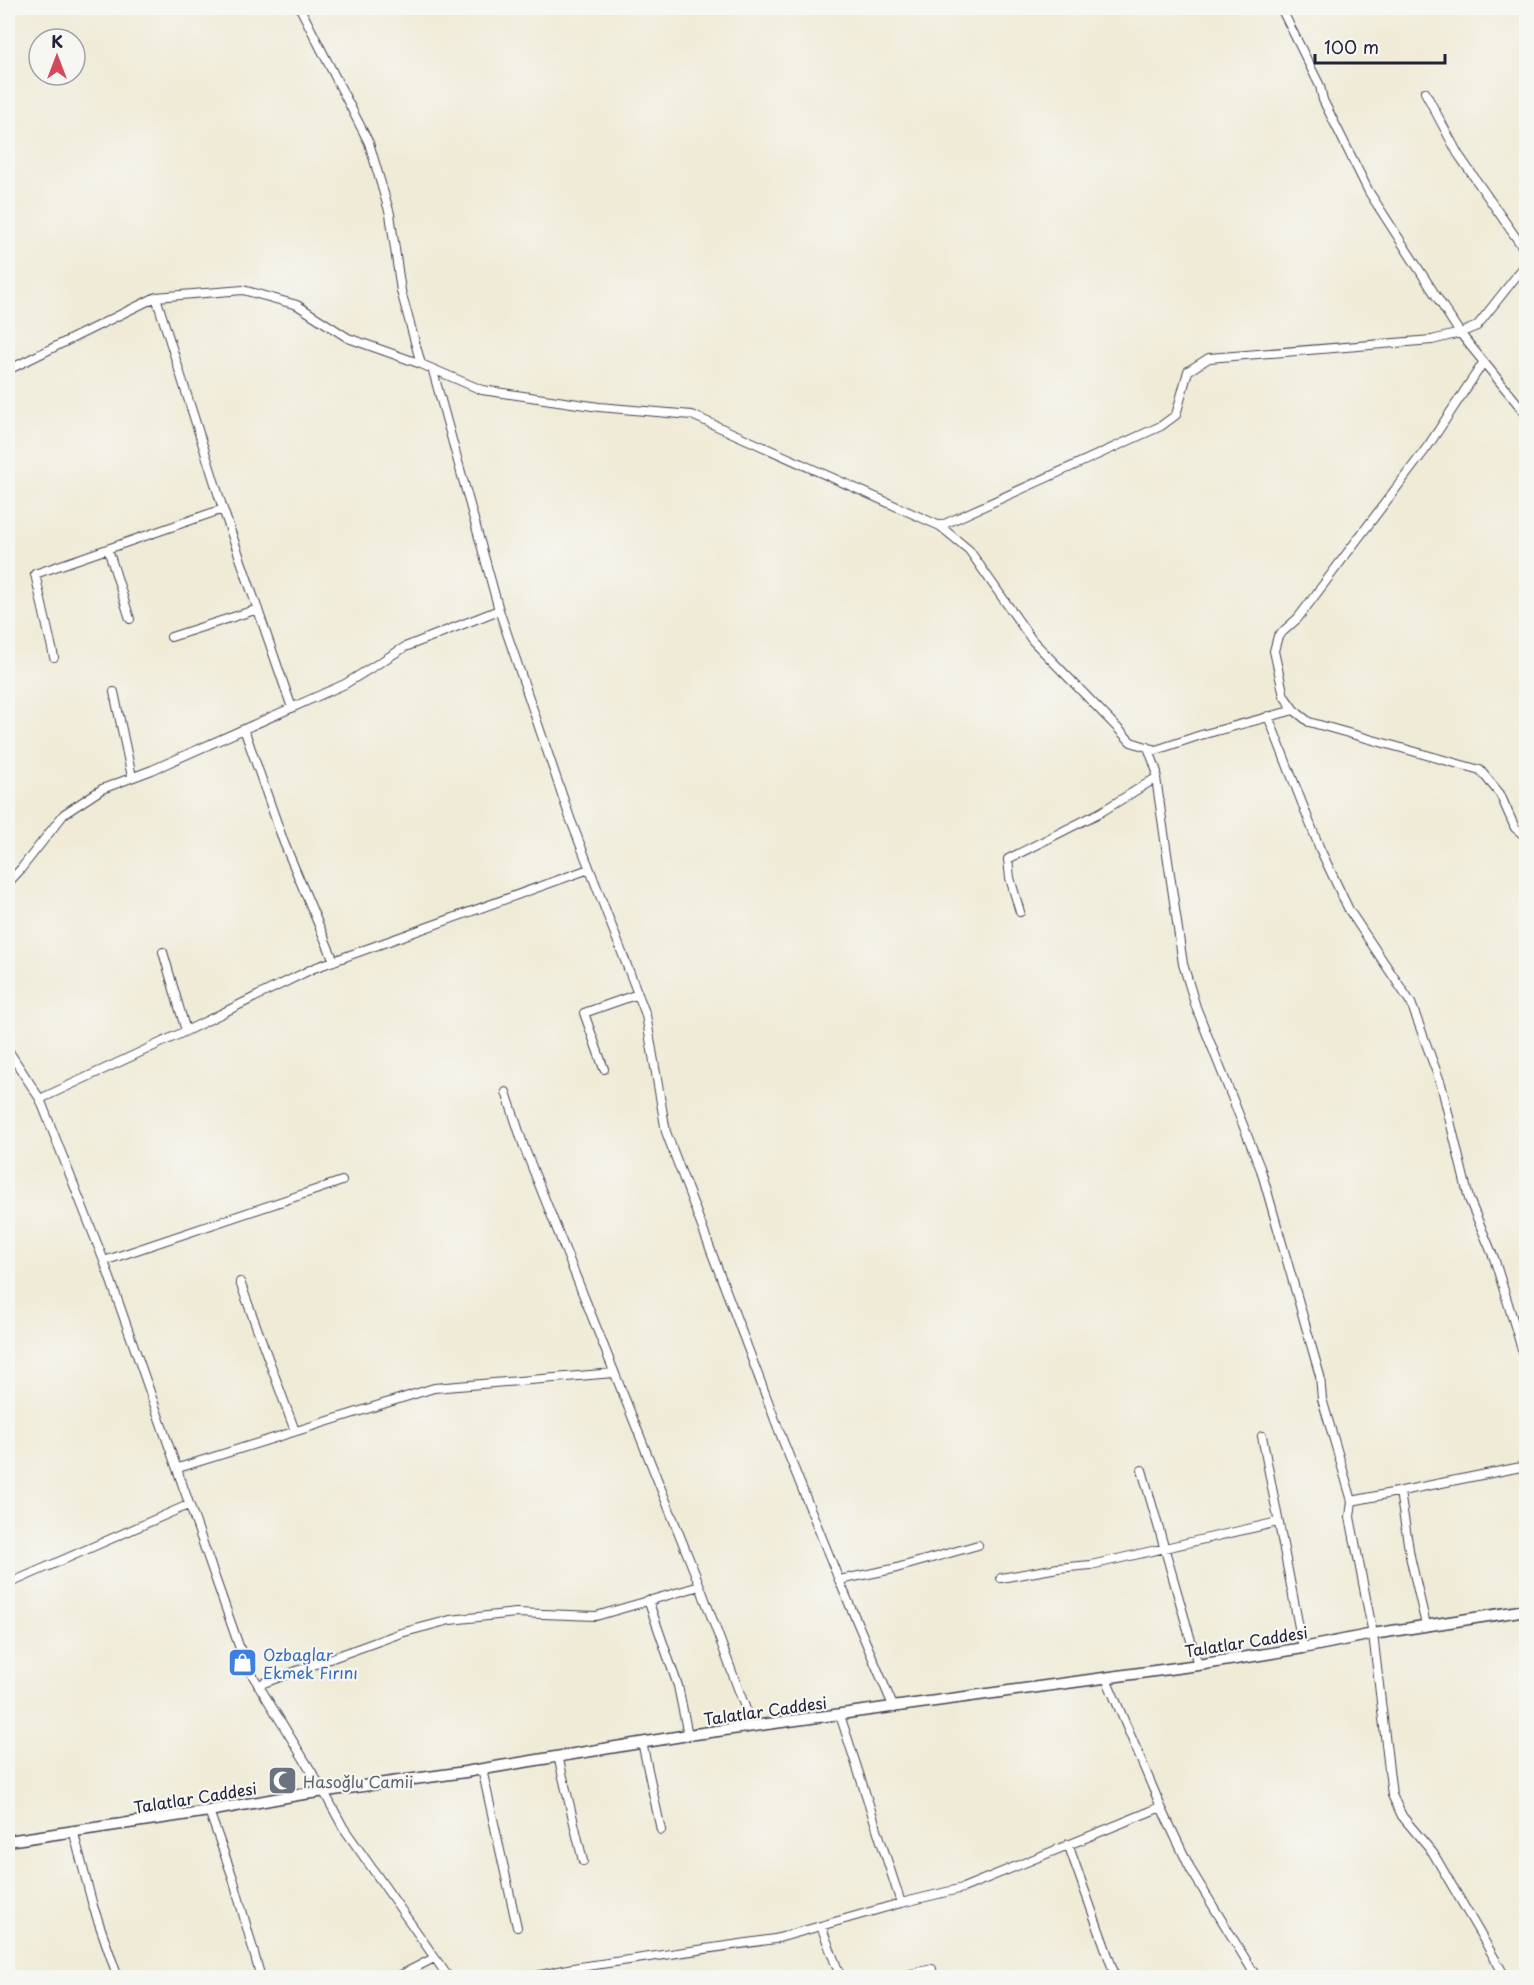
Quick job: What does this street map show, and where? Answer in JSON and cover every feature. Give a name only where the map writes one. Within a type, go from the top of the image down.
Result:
[{"type":"street","points":[[300,8],[369,143],[390,214],[401,291],[413,343],[421,364]]},
{"type":"street","points":[[1281,8],[1320,86],[1323,100],[1369,192],[1460,333],[1527,414]]},
{"type":"street","points":[[1425,92],[1458,154],[1527,252]]},
{"type":"street","points":[[940,526],[1161,426],[1176,415],[1188,370],[1209,358],[1432,340],[1460,333],[1477,326],[1527,264]]},
{"type":"street","points":[[8,370],[156,297],[243,290],[297,305],[348,338],[421,364],[482,390],[599,407],[692,415],[940,526],[969,550],[1032,640],[1131,742],[1156,750],[1294,710]]},
{"type":"street","points":[[156,297],[223,509],[292,708]]},
{"type":"street","points":[[1483,363],[1428,446],[1298,618],[1278,636],[1274,651],[1284,696],[1294,710],[1309,722],[1480,771],[1500,794],[1515,828],[1527,837]]},
{"type":"street","points":[[433,371],[499,610],[570,818],[646,1015],[666,1132],[838,1580],[894,1708]]},
{"type":"street","points":[[54,657],[35,574],[223,509]]},
{"type":"street","points":[[108,549],[130,619]]},
{"type":"street","points":[[171,637],[258,609]]},
{"type":"street","points":[[8,883],[64,814],[102,789],[345,684],[405,647],[499,610]]},
{"type":"street","points":[[114,692],[132,777]]},
{"type":"street","points":[[1268,717],[1320,849],[1349,910],[1411,1002],[1441,1084],[1469,1199],[1494,1258],[1527,1362]]},
{"type":"street","points":[[244,729],[284,843],[334,961]]},
{"type":"street","points":[[1148,747],[1157,772],[1183,964],[1196,1007],[1261,1170],[1320,1376],[1322,1399],[1352,1501],[1350,1517],[1373,1634],[1392,1795],[1402,1816],[1433,1852],[1506,1977]]},
{"type":"street","points":[[1020,912],[1010,879],[1008,859],[1101,812],[1156,778]]},
{"type":"street","points":[[40,1099],[314,968],[589,869]]},
{"type":"street","points":[[162,952],[186,1031]]},
{"type":"street","points":[[604,1069],[584,1013],[638,994]]},
{"type":"street","points":[[8,1050],[40,1099],[104,1261],[245,1663],[343,1827],[449,1977]]},
{"type":"street","points":[[506,1092],[524,1148],[700,1586],[752,1726]]},
{"type":"street","points":[[104,1261],[342,1180]]},
{"type":"street","points":[[240,1282],[295,1431]]},
{"type":"street","points":[[178,1468],[434,1388],[614,1373]]},
{"type":"street","points":[[1262,1436],[1303,1648]]},
{"type":"street","points":[[1352,1501],[1527,1466]]},
{"type":"street","points":[[1142,1470],[1198,1665]]},
{"type":"street","points":[[1400,1492],[1410,1556],[1426,1626]]},
{"type":"street","points":[[8,1584],[188,1505]]},
{"type":"street","points":[[1001,1578],[1091,1565],[1278,1522]]},
{"type":"street","points":[[838,1580],[893,1569],[978,1545]]},
{"type":"street","points":[[258,1685],[401,1633],[450,1620],[516,1613],[596,1616],[700,1586]]},
{"type":"street","points":[[648,1600],[678,1686],[688,1735]]},
{"type":"street","name":"Talatlar Caddesi","points":[[8,1841],[209,1811],[297,1795],[482,1769],[688,1735],[1198,1665],[1527,1610]]},
{"type":"street","points":[[1106,1678],[1161,1807],[1191,1870],[1257,1977]]},
{"type":"street","points":[[840,1715],[901,1903]]},
{"type":"street","points":[[642,1742],[661,1830]]},
{"type":"street","points":[[558,1756],[583,1861]]},
{"type":"street","points":[[482,1769],[517,1927]]},
{"type":"street","points":[[527,1977],[573,1968],[775,1939],[963,1888],[1161,1807]]},
{"type":"street","points":[[209,1811],[233,1878],[261,1977]]},
{"type":"street","points":[[73,1830],[93,1906],[118,1977]]},
{"type":"street","points":[[1068,1844],[1116,1977]]},
{"type":"street","points":[[821,1926],[841,1977]]},
{"type":"street","points":[[395,1977],[434,1958]]},
{"type":"street","points":[[894,1977],[932,1969]]},
{"type":"place","name":"Ozbaglar Ekmek Fırını","points":[[242,1663]]},
{"type":"place","name":"Hasoğlu Camii","points":[[282,1781]]}]
